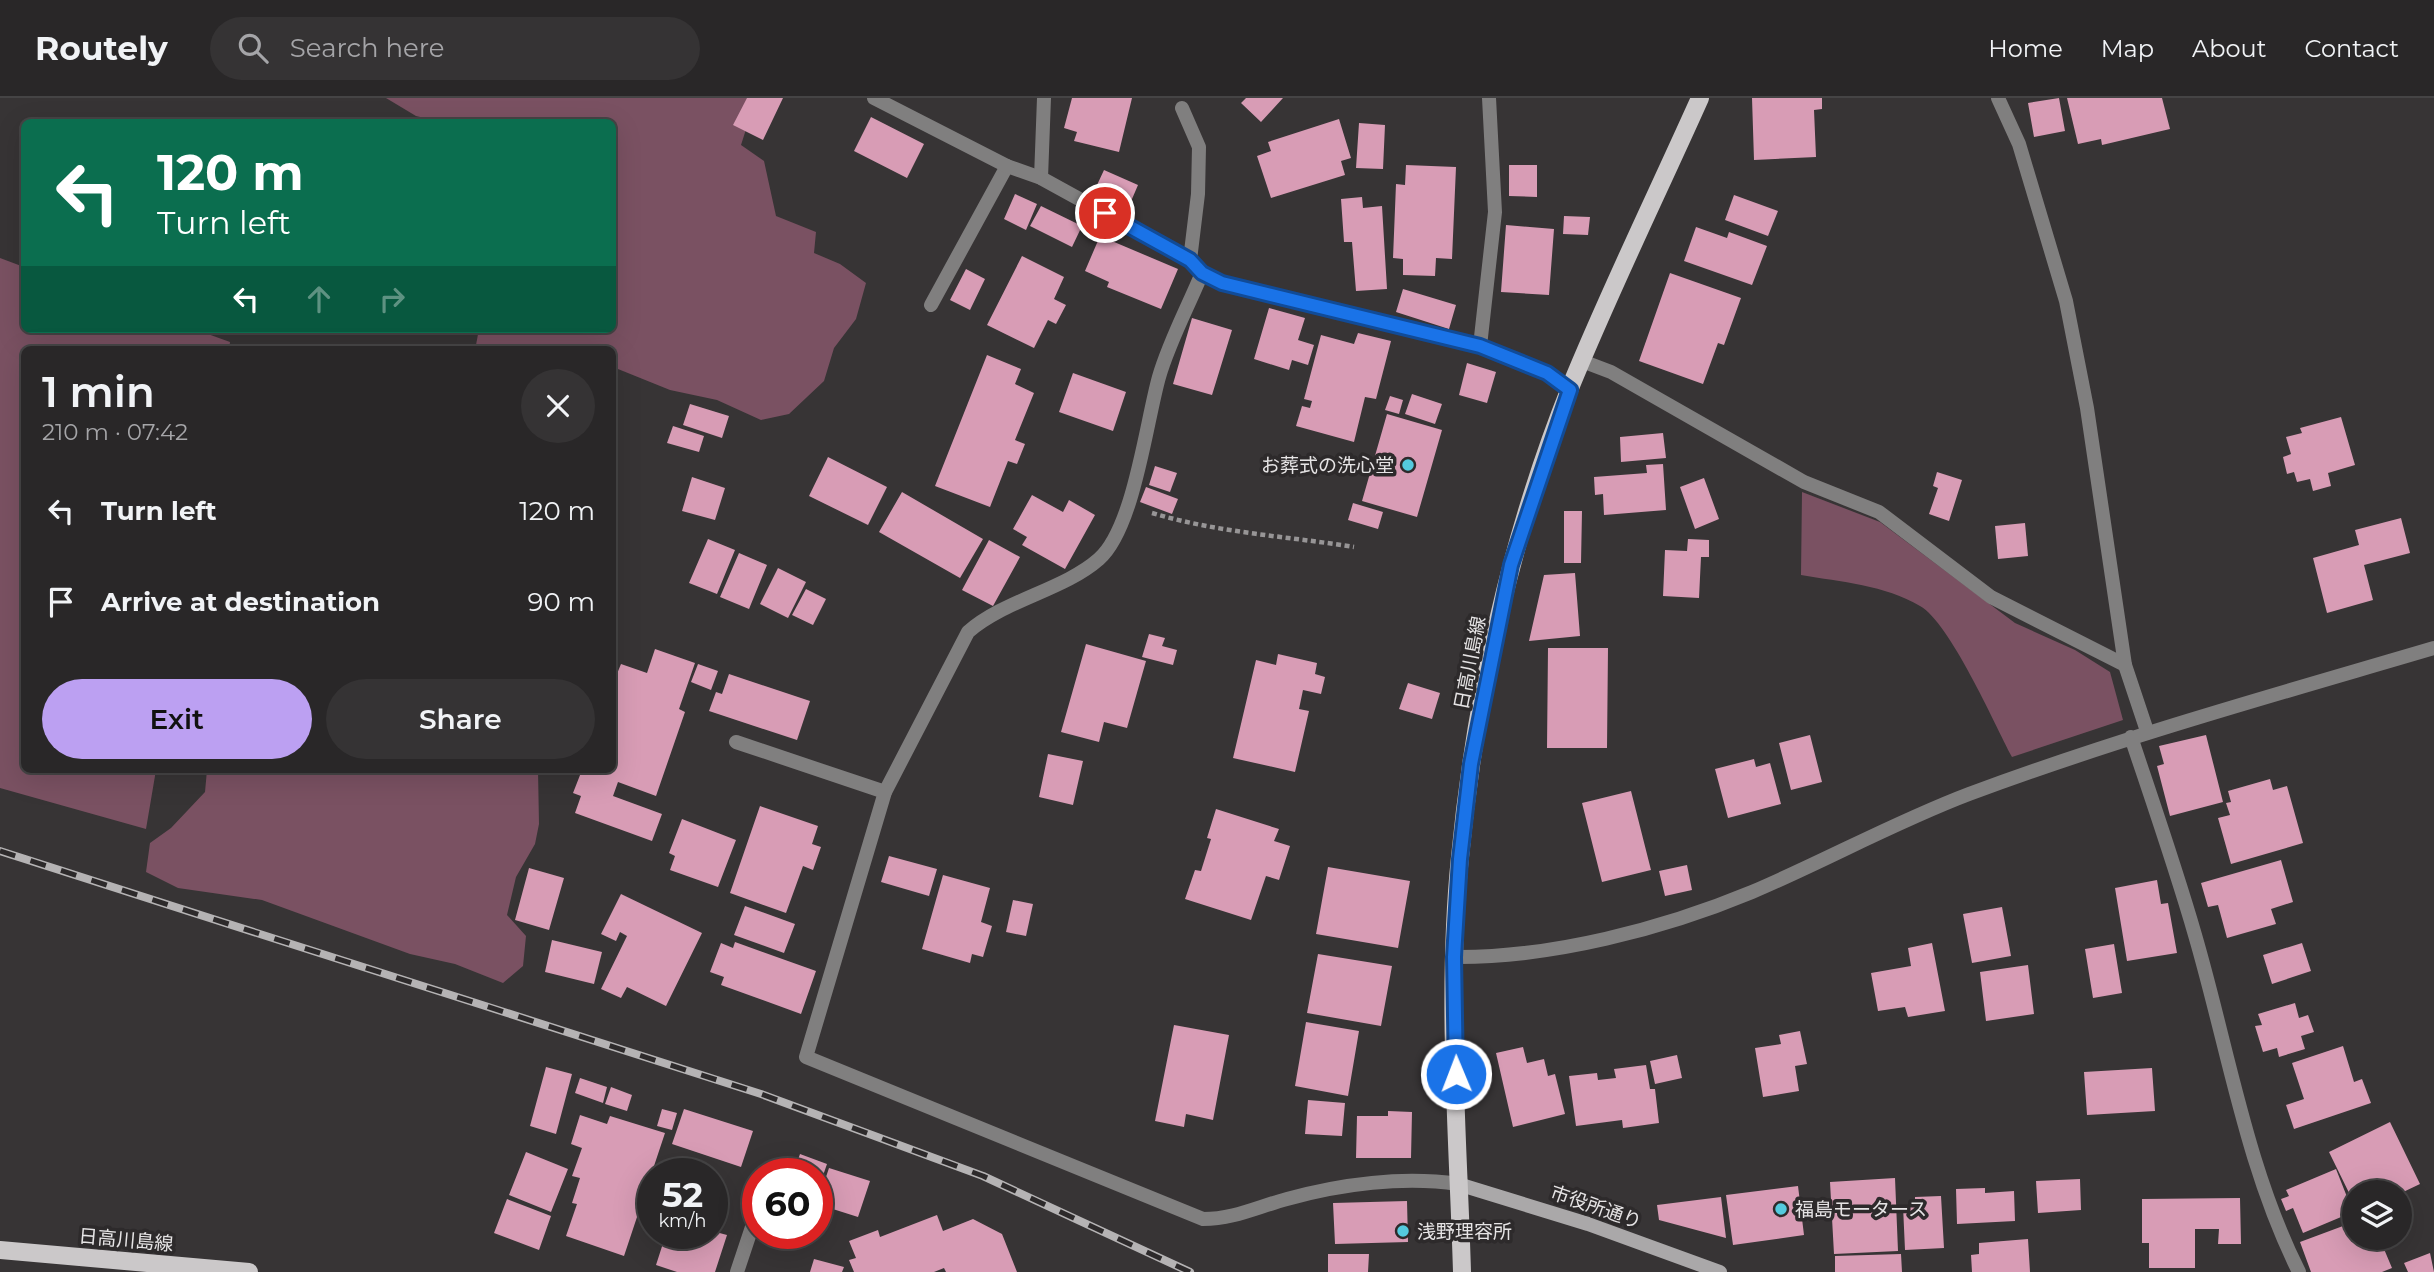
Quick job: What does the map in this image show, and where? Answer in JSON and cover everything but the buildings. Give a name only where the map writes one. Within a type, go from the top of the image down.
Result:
[{"type":"main road","name":"日高川島線","points":[[1462,1272],[1454,957],[1460,859],[1471,764],[1499,623],[1511,565],[1570,390],[1700,98]]},
{"type":"main road","name":"日高川島線","points":[[0,1250],[249,1272]]},
{"type":"street","points":[[874,98],[1007,166],[1041,178],[1190,260],[1202,273],[1222,283],[1480,346],[1547,373],[1570,390]]},
{"type":"street","points":[[1041,178],[1044,98]]},
{"type":"street","points":[[1480,346],[1495,212],[1489,98]]},
{"type":"street","points":[[1997,98],[2019,144],[2066,302],[2087,408],[2125,665],[2147,732]]},
{"type":"street","points":[[1182,108],[1199,147],[1198,194],[1190,260]]},
{"type":"street","points":[[931,304],[1007,166]]},
{"type":"street","points":[[1202,273],[1160,375],[1128,505],[1114,540],[1099,559],[1045,590],[983,619],[968,632],[885,792],[806,1058],[1203,1219],[1228,1219],[1287,1199],[1356,1186],[1426,1180],[1458,1184]]},
{"type":"street","points":[[1582,361],[1611,372],[1804,482],[1879,512],[1991,597],[2125,665]]},
{"type":"street","points":[[1454,957],[1500,958],[1664,925],[1752,892],[1967,795],[2131,737],[2434,648]]},
{"type":"street","points":[[2131,737],[2195,935],[2254,1158],[2278,1229],[2299,1272]]},
{"type":"street","points":[[736,742],[885,792]]},
{"type":"street","name":"市役所通り","points":[[1458,1184],[1588,1224],[1720,1272]]},
{"type":"street","points":[[737,1272],[745,1249]]},
{"type":"path","points":[[1128,505],[1197,527],[1354,547]]},
{"type":"shaded area","points":[[386,98],[756,98],[741,145],[764,161],[776,216],[816,232],[814,253],[840,264],[866,283],[856,319],[834,348],[824,381],[789,414],[761,420],[717,400],[670,390],[616,368],[616,346],[466,346],[476,345],[478,333],[616,333],[616,119],[428,119],[416,116]]},
{"type":"shaded area","points":[[0,258],[21,266],[21,333],[205,333],[230,342],[230,346],[21,346],[21,773],[155,773],[146,829],[0,788]]},
{"type":"shaded area","points":[[1802,492],[1880,522],[2015,623],[2075,650],[2110,672],[2123,720],[2012,757],[1958,652],[1932,616],[1920,606],[1892,593],[1801,575]]},
{"type":"shaded area","points":[[207,773],[538,773],[539,824],[535,844],[516,877],[507,915],[526,936],[523,966],[503,983],[455,964],[410,954],[262,900],[178,888],[146,872],[150,843],[171,828],[205,792]]},
{"type":"railway","points":[[0,851],[761,1094],[983,1176],[1190,1272]]},
{"type":"place","name":"お葬式の洗心堂","points":[[1408,465]]},
{"type":"place","name":"福島モータース","points":[[1781,1209]]},
{"type":"place","name":"浅野理容所","points":[[1403,1231]]},
{"type":"route","points":[[1105,213],[1190,260],[1202,273],[1222,283],[1480,346],[1547,373],[1570,390],[1511,565],[1471,764],[1460,859],[1454,957],[1456,1074]]}]
